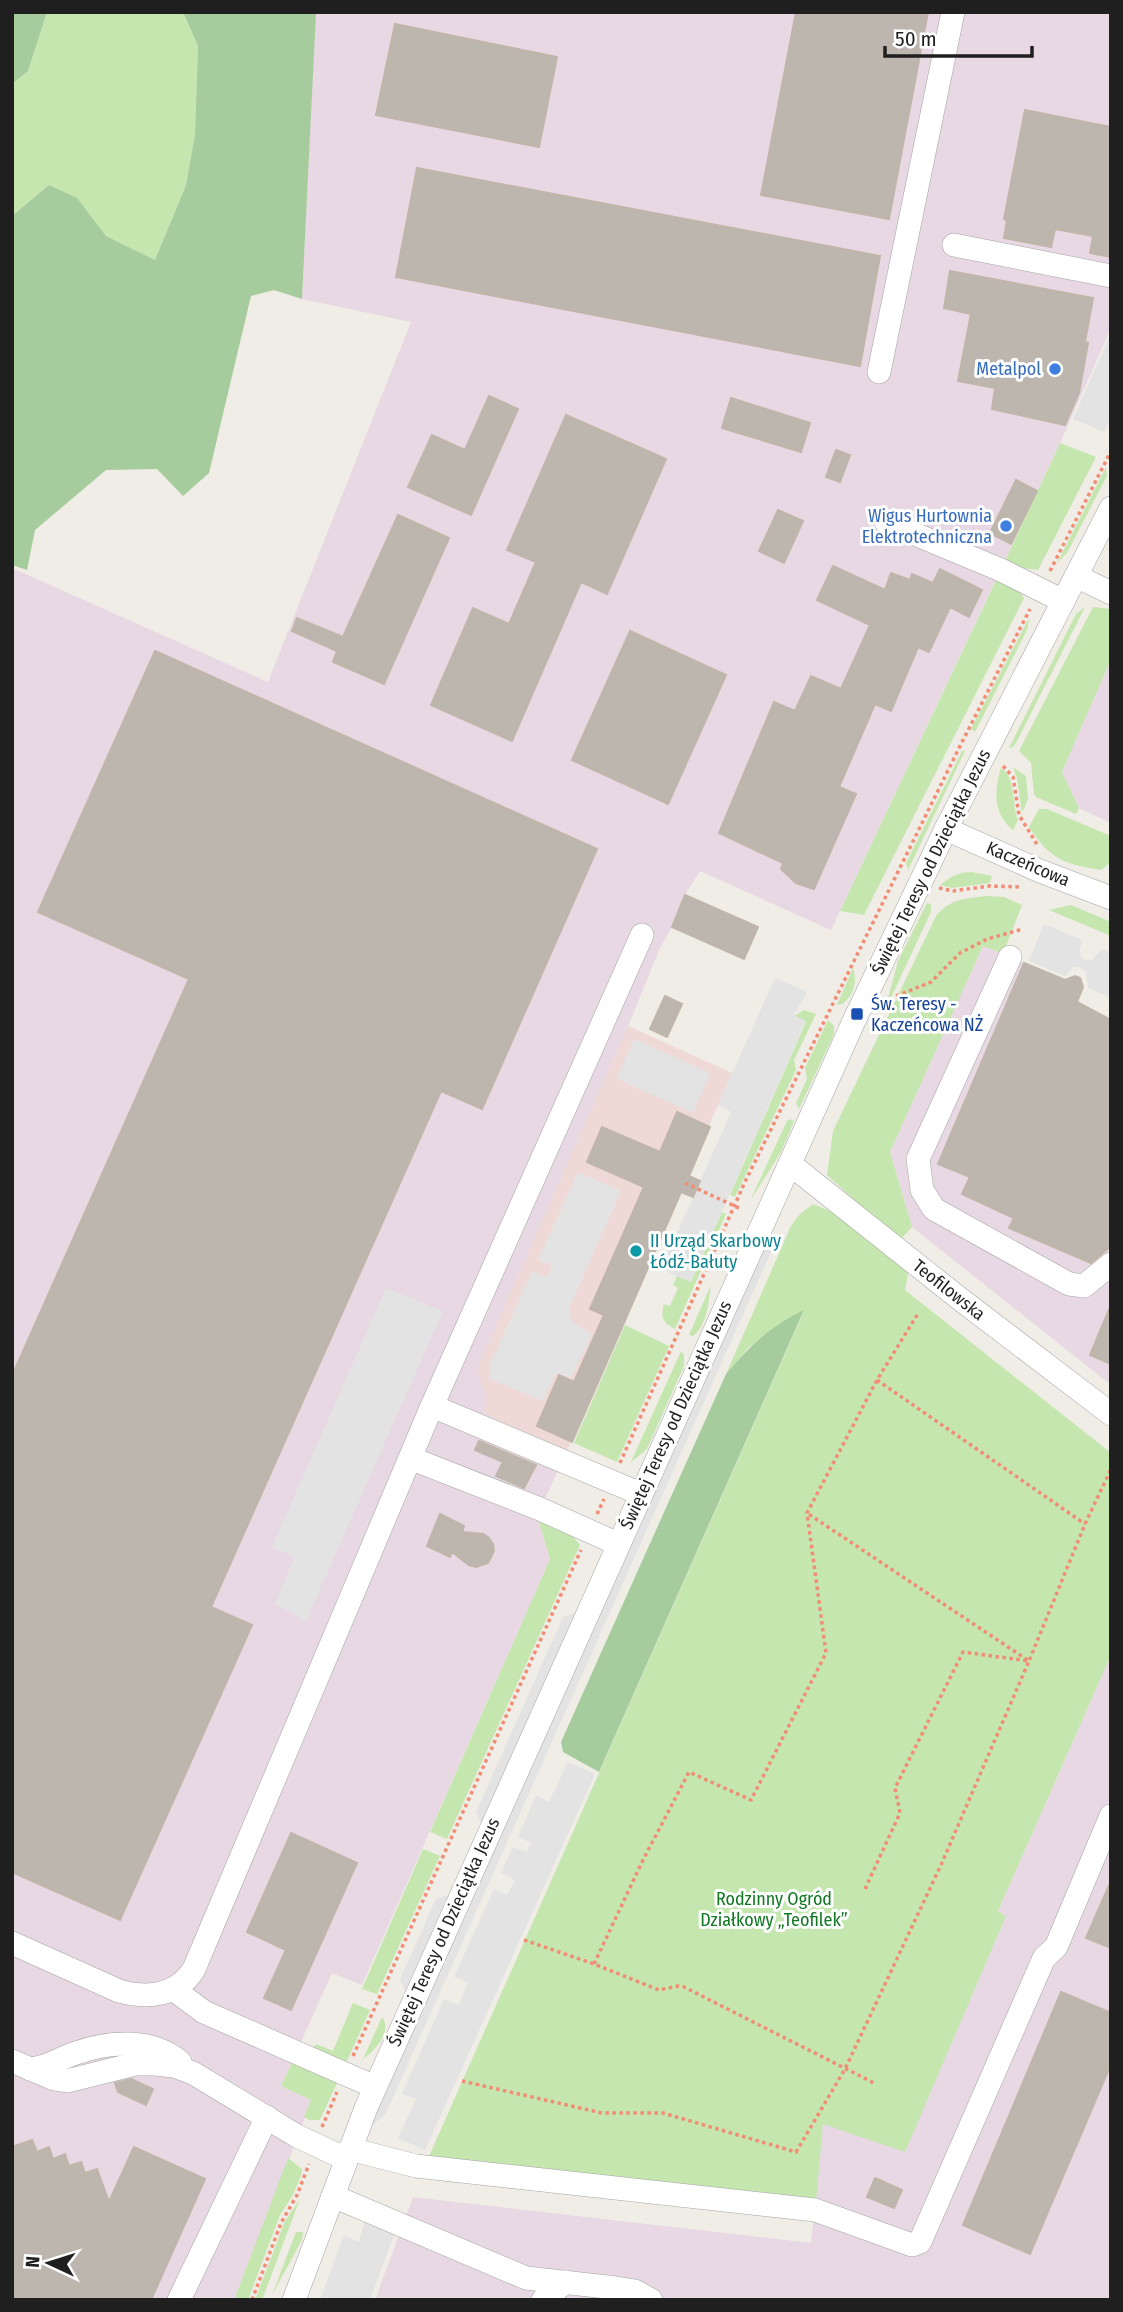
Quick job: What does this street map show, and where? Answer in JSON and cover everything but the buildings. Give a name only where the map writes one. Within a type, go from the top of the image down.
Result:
[{"type":"street","points":[[879,372],[953,12]]},
{"type":"street","points":[[954,244],[1111,276]]},
{"type":"street","name":"Świętej Teresy od Dzieciątka Jezus","points":[[294,2300],[375,2087],[853,1023],[946,829],[1111,508]]},
{"type":"street","points":[[886,522],[1001,570],[1063,600]]},
{"type":"street","points":[[1076,576],[1111,593]]},
{"type":"street","name":"Kaczeńcowa","points":[[946,829],[1048,874],[1111,898]]},
{"type":"street","points":[[12,1944],[119,1991],[135,1995],[148,1996],[168,1992],[187,1980],[194,1969],[432,1406],[642,935]]},
{"type":"street","points":[[1010,957],[918,1159],[922,1190],[934,1209],[1069,1284],[1084,1286],[1111,1264]]},
{"type":"street","name":"Teofilowska","points":[[790,1164],[1111,1415]]},
{"type":"street","points":[[432,1406],[640,1494]]},
{"type":"street","points":[[410,1458],[540,1509],[618,1544]]},
{"type":"street","points":[[21,2065],[54,2079],[67,2081],[135,2064],[174,2066],[193,2073],[287,2131],[315,2145],[348,2154],[415,2166],[815,2210],[912,2245],[920,2242],[1044,1958],[1056,1947],[1111,1816]]},
{"type":"street","points":[[173,1989],[204,2012],[375,2087]]},
{"type":"street","points":[[179,2300],[262,2114]]},
{"type":"street","points":[[332,2196],[526,2278],[635,2291],[651,2300]]},
{"type":"street","points":[[543,2300],[566,2282]]},
{"type":"path","points":[[252,2300],[281,2223],[297,2195],[345,2074],[735,1206],[954,757],[1111,451]]},
{"type":"path","points":[[936,887],[953,891],[989,886],[1029,887],[1048,874],[1042,851],[1019,815],[1013,777],[1001,764]]},
{"type":"path","points":[[896,996],[931,982],[960,953],[987,939],[1023,929]]},
{"type":"path","points":[[685,1184],[741,1209]]},
{"type":"path","points":[[594,1964],[643,1860],[689,1772],[751,1800],[826,1653],[807,1513],[877,1380],[919,1312]]},
{"type":"path","points":[[877,1380],[1085,1524]]},
{"type":"path","points":[[462,2081],[602,2113],[663,2113],[796,2152],[845,2069],[941,1865],[1085,1524],[1111,1469]]},
{"type":"path","points":[[807,1513],[1029,1661]]},
{"type":"path","points":[[865,1889],[900,1814],[895,1788],[962,1652],[1029,1661]]},
{"type":"path","points":[[524,1940],[659,1990],[684,1987],[876,2084]]},
{"type":"shaded area","points":[[315,12],[1111,12],[1111,328],[1060,443],[831,930],[700,871],[685,895],[660,948],[477,1369],[488,1401],[482,1412],[566,1453],[537,1516],[550,1559],[362,1985],[332,1973],[281,2086],[312,2100],[234,2300],[12,2300],[12,568],[268,682],[411,322],[302,299]]},
{"type":"shaded area","points":[[1111,333],[1111,418],[1104,432],[1073,419]]},
{"type":"shaded area","points":[[1111,659],[1111,823],[1079,808],[1062,772]]},
{"type":"shaded area","points":[[1044,924],[1082,940],[1079,953],[1083,959],[1091,961],[1102,949],[1111,952],[1111,998],[1088,988],[1086,972],[1080,967],[1073,967],[1065,976],[1029,961]]},
{"type":"shaded area","points":[[983,946],[1066,981],[1071,977],[1080,978],[1082,990],[1068,1001],[1111,1020],[1111,1385],[912,1227],[890,1152]]},
{"type":"shaded area","points":[[775,978],[807,992],[794,1015],[806,1021],[691,1282],[661,1269],[731,1112],[718,1105]]},
{"type":"shaded area","points":[[628,1026],[732,1073],[566,1453],[482,1412],[477,1369]]},
{"type":"shaded area","points":[[634,1039],[710,1073],[693,1113],[617,1079]]},
{"type":"shaded area","points":[[578,1172],[621,1191],[569,1308],[573,1323],[592,1334],[571,1378],[556,1373],[543,1401],[490,1379],[489,1367],[532,1271],[546,1277],[553,1266],[538,1260]]},
{"type":"shaded area","points":[[768,1240],[771,1252],[386,2113],[370,2128]]},
{"type":"shaded area","points":[[386,1288],[443,1311],[306,1621],[275,1604],[294,1557],[272,1547]]},
{"type":"shaded area","points":[[575,1613],[481,1823],[476,1812],[563,1617]]},
{"type":"shaded area","points":[[1111,1655],[1111,2300],[375,2300],[413,2197],[811,2243],[823,2124],[905,2151],[1006,1916],[998,1911]]},
{"type":"shaded area","points":[[568,1762],[595,1774],[425,2150],[398,2138],[416,2099],[402,2094],[444,1999],[459,2005],[468,1982],[454,1977],[494,1889],[507,1895],[515,1880],[501,1873],[513,1847],[527,1852],[531,1843],[518,1837],[536,1795],[549,1802]]},
{"type":"shaded area","points":[[448,1895],[405,1991],[400,1979],[436,1899]]},
{"type":"shaded area","points":[[365,2221],[395,2232],[370,2300],[320,2300],[344,2235],[359,2242]]},
{"type":"green space","points":[[12,12],[47,12],[28,71],[12,84]]},
{"type":"green space","points":[[47,12],[183,12],[198,46],[195,134],[186,185],[155,260],[106,236],[77,199],[49,185],[12,216],[12,84],[28,71]]},
{"type":"green space","points":[[183,12],[316,12],[302,299],[274,290],[251,296],[209,473],[183,496],[157,469],[106,470],[35,530],[27,570],[12,565],[12,216],[49,185],[77,198],[106,236],[155,260],[186,185],[195,134],[198,46]]},
{"type":"green space","points":[[1060,443],[1096,457],[1038,570],[1023,568],[1005,561]]},
{"type":"green space","points":[[1106,467],[1107,476],[1067,553],[1057,563]]},
{"type":"green space","points":[[997,578],[1020,592],[1024,598],[864,915],[840,911]]},
{"type":"green space","points":[[1085,607],[1017,741],[1009,748],[1076,614]]},
{"type":"green space","points":[[1093,607],[1111,609],[1111,659],[1062,772],[1079,808],[1076,814],[1036,797],[1031,763],[1019,751]]},
{"type":"green space","points":[[1029,618],[1024,636],[975,732],[971,729]]},
{"type":"green space","points":[[962,751],[965,751],[908,870],[906,863]]},
{"type":"green space","points":[[1013,767],[1026,776],[1028,799],[1022,813],[1017,779]]},
{"type":"green space","points":[[1001,768],[1012,785],[1018,820],[1013,830],[1002,817],[997,802]]},
{"type":"green space","points":[[1039,809],[1047,809],[1111,836],[1109,864],[1101,870],[1088,868],[1067,862],[1051,853],[1029,827]]},
{"type":"green space","points":[[961,873],[992,876],[990,883],[952,888],[940,885]]},
{"type":"green space","points":[[986,896],[1004,897],[1022,905],[1003,954],[983,946],[890,1152],[912,1227],[899,1241],[827,1175],[833,1131],[936,916],[953,903]]},
{"type":"green space","points":[[927,903],[931,904],[931,912],[886,1006],[898,961]]},
{"type":"green space","points":[[1071,905],[1111,922],[1111,936],[1049,910]]},
{"type":"green space","points":[[853,968],[855,983],[852,993],[846,1001],[837,1005]]},
{"type":"green space","points":[[804,1010],[816,1014],[794,1060],[796,1070],[735,1197],[730,1195],[806,1022],[794,1016]]},
{"type":"green space","points":[[828,1020],[834,1026],[834,1034],[799,1109],[796,1103],[807,1079],[805,1068]]},
{"type":"green space","points":[[787,1121],[794,1121],[781,1152],[750,1201]]},
{"type":"green space","name":"Rodzinny Ogród Działkowy „Teofilek”","points":[[813,1204],[844,1217],[909,1269],[905,1290],[1111,1453],[1111,1655],[998,1911],[1006,1916],[905,2152],[823,2124],[816,2202],[426,2163],[804,1311],[748,1348],[726,1374],[791,1226],[799,1215]]},
{"type":"green space","points":[[722,1212],[726,1214],[675,1329],[664,1319],[664,1304],[670,1306],[678,1288],[673,1285],[677,1276],[691,1282]]},
{"type":"green space","points":[[711,1285],[702,1326],[693,1336],[689,1335]]},
{"type":"green space","points":[[804,1310],[599,1772],[563,1752],[561,1742],[726,1374],[762,1337]]},
{"type":"green space","points":[[625,1325],[669,1346],[617,1462],[574,1443]]},
{"type":"green space","points":[[681,1351],[684,1355],[684,1366],[647,1449],[631,1462]]},
{"type":"green space","points":[[537,1516],[561,1528],[580,1545],[447,1839],[430,1832],[550,1559]]},
{"type":"green space","points":[[423,1849],[440,1856],[377,1994],[362,1989]]},
{"type":"green space","points":[[353,2003],[370,2010],[347,2061],[313,2049],[316,2044],[333,2051]]},
{"type":"green space","points":[[382,2017],[385,2023],[384,2035],[373,2051],[363,2059]]},
{"type":"green space","points":[[293,2060],[337,2083],[320,2120],[304,2117],[311,2100],[281,2086]]},
{"type":"green space","points":[[288,2158],[302,2169],[302,2173],[293,2195],[280,2215],[248,2300],[234,2300]]},
{"type":"green space","points":[[300,2199],[262,2300],[255,2300],[285,2221]]},
{"type":"green space","points":[[296,2232],[303,2232],[302,2240],[272,2295]]},
{"type":"place","name":"Metalpol","points":[[1055,369]]},
{"type":"place","name":"Wigus Hurtownia Elektrotechniczna","points":[[1006,526]]},
{"type":"place","name":"Św. Teresy - Kaczeńcowa NŻ","points":[[857,1014]]},
{"type":"place","name":"II Urząd Skarbowy Łódź-Bałuty","points":[[636,1251]]}]
